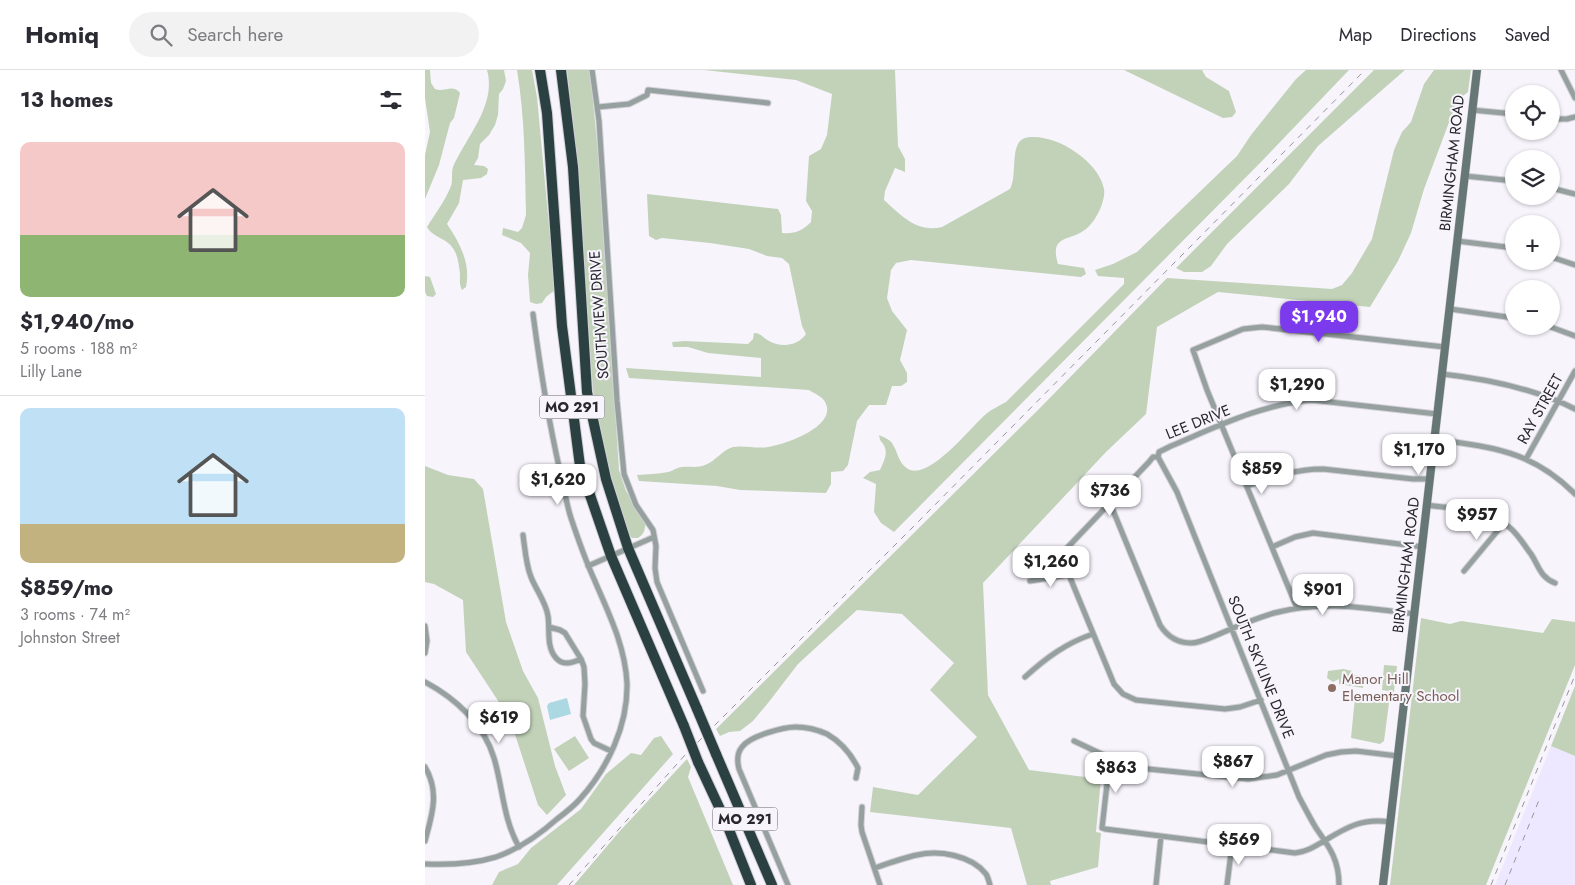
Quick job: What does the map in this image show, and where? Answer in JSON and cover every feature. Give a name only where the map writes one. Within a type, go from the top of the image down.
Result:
[{"type":"highway","name":"MO 291","points":[[540,70],[547,113],[562,326],[580,466],[611,556],[698,762],[726,822],[751,885]]},
{"type":"highway","name":"MO 291","points":[[561,70],[573,167],[587,392],[606,479],[627,548],[772,885]]},
{"type":"street","name":"SOUTHVIEW DRIVE","points":[[593,70],[598,107],[623,474],[635,503],[650,524],[654,537],[657,582],[703,691]]},
{"type":"street","name":"BIRMINGHAM ROAD","points":[[1383,885],[1477,70]]},
{"type":"street","points":[[1561,70],[1575,98]]},
{"type":"street","points":[[598,107],[629,104],[647,95],[648,90],[768,103]]},
{"type":"street","points":[[1472,110],[1505,113]]},
{"type":"street","points":[[1560,119],[1575,117]]},
{"type":"street","points":[[1465,176],[1505,180]]},
{"type":"street","points":[[1560,190],[1575,194]]},
{"type":"street","points":[[1457,241],[1505,247]]},
{"type":"street","points":[[1560,260],[1575,265]]},
{"type":"street","points":[[1449,309],[1505,317]]},
{"type":"street","points":[[425,864],[454,864],[495,857],[519,847],[536,836],[578,801],[601,772],[622,722],[627,689],[621,646],[588,566],[570,516],[551,431],[533,314]]},
{"type":"street","points":[[1297,608],[1207,390],[1193,350],[1243,329],[1262,327],[1445,347]]},
{"type":"street","points":[[1560,330],[1575,336]]},
{"type":"street","name":"RAY STREET","points":[[1526,459],[1575,371]]},
{"type":"street","points":[[1442,374],[1494,381],[1519,387],[1558,400],[1575,409]]},
{"type":"street","name":"LEE DRIVE","points":[[1261,700],[1240,707],[1225,709],[1136,700],[1129,698],[1121,692],[1114,684],[1069,576],[1065,560],[1067,548],[1153,457],[1158,457],[1159,452],[1275,405],[1293,401],[1312,400],[1437,414]]},
{"type":"street","points":[[1435,439],[1499,450],[1526,459],[1557,478],[1575,494]]},
{"type":"street","name":"SOUTH SKYLINE DRIVE","points":[[1158,457],[1177,492],[1307,813],[1331,848],[1337,863],[1339,885]]},
{"type":"street","points":[[1247,486],[1289,472],[1310,469],[1430,480]]},
{"type":"street","points":[[1110,503],[1160,625],[1168,634],[1183,642],[1196,643],[1260,617],[1297,608],[1341,605],[1414,614]]},
{"type":"street","points":[[1427,505],[1483,514],[1504,523],[1519,537],[1544,577],[1555,583]]},
{"type":"street","points":[[1464,571],[1504,523]]},
{"type":"street","points":[[1272,547],[1295,537],[1313,533],[1423,547]]},
{"type":"street","points":[[523,535],[529,570],[547,610],[551,646],[556,658],[568,663],[581,659]]},
{"type":"street","points":[[588,566],[654,537]]},
{"type":"street","points":[[1030,581],[1069,576]]},
{"type":"street","points":[[425,626],[427,642],[425,653]]},
{"type":"street","points":[[549,628],[565,633],[581,659],[585,676],[583,716],[591,740],[611,752]]},
{"type":"street","points":[[1025,677],[1043,660],[1063,647],[1093,634]]},
{"type":"street","points":[[425,682],[438,689],[462,708],[485,738],[493,757],[508,824],[519,847]]},
{"type":"street","points":[[788,885],[739,769],[738,756],[743,746],[772,731],[798,727],[811,729],[827,734],[843,746],[858,768],[856,778]]},
{"type":"street","points":[[1074,741],[1110,758],[1149,770],[1248,779],[1267,778],[1327,755],[1341,752],[1356,751],[1398,756]]},
{"type":"street","points":[[1110,758],[1102,828],[1105,829],[1295,853],[1307,850],[1346,828],[1361,822],[1390,822]]},
{"type":"street","points":[[425,767],[432,781],[435,797],[425,841]]},
{"type":"street","points":[[862,808],[862,832],[880,885]]},
{"type":"street","points":[[726,822],[756,809]]},
{"type":"street","points":[[1156,885],[1161,836]]},
{"type":"street","points":[[1227,885],[1232,845]]},
{"type":"street","points":[[875,868],[917,855],[955,856],[980,869],[987,875],[990,885]]},
{"type":"shaded area","points":[[1551,746],[1575,756],[1575,885],[1495,885]]},
{"type":"green space","points":[[425,70],[430,70],[431,83],[435,89],[451,88],[460,93],[439,165],[425,199],[425,155],[430,132],[425,98]]},
{"type":"green space","points":[[487,70],[504,70],[506,81],[499,94],[498,115],[495,125],[480,144],[478,158],[474,165],[484,166],[488,169],[487,174],[481,178],[463,180],[459,203],[447,224],[460,246],[466,262],[466,287],[462,290],[459,264],[455,252],[448,243],[433,234],[427,227],[449,192],[452,184],[453,167],[484,108],[488,96]]},
{"type":"green space","points":[[517,70],[532,70],[537,97],[555,290],[542,303],[536,304],[530,302],[528,275],[530,253],[521,243],[502,235],[503,228],[518,232],[522,228],[526,215],[523,124]]},
{"type":"green space","points":[[567,70],[590,70],[598,153],[619,470],[626,491],[645,521],[644,531],[638,538],[632,538],[629,534],[609,471],[593,390],[574,132]]},
{"type":"green space","points":[[704,70],[895,70],[898,146],[905,159],[905,172],[895,168],[885,191],[884,200],[910,222],[925,228],[942,227],[1010,189],[1017,145],[1020,141],[1027,138],[1044,138],[1055,141],[1077,153],[1095,169],[1104,189],[1101,207],[1091,224],[1080,233],[1063,240],[1056,248],[1058,264],[1084,268],[1086,274],[1081,277],[911,260],[896,263],[891,270],[887,298],[892,311],[907,330],[900,360],[907,373],[907,382],[901,386],[892,386],[886,405],[869,405],[857,421],[848,465],[843,471],[831,472],[831,484],[826,493],[740,490],[717,486],[639,481],[637,475],[669,472],[681,467],[702,466],[733,447],[764,447],[785,443],[816,427],[823,420],[827,412],[823,399],[809,390],[629,378],[626,368],[761,377],[761,358],[708,353],[688,347],[673,347],[672,342],[748,344],[753,339],[754,333],[756,333],[779,345],[789,345],[799,341],[806,334],[802,326],[789,264],[782,258],[767,256],[749,249],[662,238],[656,240],[649,236],[647,194],[778,209],[781,215],[782,233],[798,231],[805,228],[811,222],[812,211],[806,201],[809,156],[821,149],[827,135],[832,94],[796,80]]},
{"type":"green space","points":[[1124,70],[1202,70],[1206,77],[1229,91],[1236,112],[1232,117],[1223,118]]},
{"type":"green space","points":[[1306,70],[1349,70],[1261,162],[894,532],[881,523],[874,512],[876,484],[863,478],[870,472],[880,470],[884,462],[886,451],[879,435],[892,443],[900,461],[908,469],[917,471],[927,467],[949,451],[986,414],[1006,402],[1124,284],[1124,278],[1098,276],[1095,270],[1113,264],[1137,252],[1237,156],[1251,135],[1296,79]]},
{"type":"green space","points":[[1374,70],[1405,70],[1318,146],[1289,184],[1227,244],[1211,266],[1202,272],[1184,272],[1176,268]]},
{"type":"green space","points":[[1434,70],[1471,70],[1468,92],[1457,101],[1424,189],[1411,233],[1398,261],[1370,307],[1218,292],[1157,327],[1146,414],[1106,452],[983,583],[988,695],[1029,770],[1101,779],[1096,832],[1101,833],[1098,867],[1050,881],[1051,885],[1027,885],[1011,828],[870,812],[873,787],[918,795],[977,737],[930,690],[954,663],[902,614],[857,610],[798,664],[753,721],[740,731],[729,732],[720,736],[716,729],[1039,409],[1167,278],[1332,289],[1342,285],[1352,273],[1372,239],[1394,150],[1402,132],[1411,122],[1424,84]]},
{"type":"green space","points":[[425,276],[430,277],[436,294],[433,297],[427,296],[425,292]]},
{"type":"green space","points":[[425,466],[448,475],[474,479],[483,489],[506,622],[523,671],[538,698],[555,766],[566,795],[547,815],[538,805],[510,719],[466,652],[463,600],[434,584],[425,582]]},
{"type":"green space","points":[[1421,618],[1450,624],[1461,621],[1543,633],[1552,619],[1575,622],[1575,665],[1486,885],[1390,885]]},
{"type":"green space","points":[[1384,665],[1397,666],[1394,692],[1382,690]]},
{"type":"green space","points":[[1343,669],[1353,671],[1354,675],[1364,676],[1363,688],[1339,684],[1339,679],[1333,682],[1327,678],[1328,671]]},
{"type":"green space","points":[[1575,686],[1575,756],[1551,746]]},
{"type":"green space","points":[[1355,697],[1386,698],[1389,703],[1384,741],[1380,744],[1351,738]]},
{"type":"green space","points":[[575,736],[589,758],[569,771],[554,749]]},
{"type":"green space","points":[[661,736],[673,754],[557,885],[492,885],[499,872],[518,864],[531,848],[581,809],[606,774],[631,753],[641,755],[654,738]]},
{"type":"green space","points":[[687,759],[691,767],[688,777],[733,885],[574,885],[619,832]]},
{"type":"water","points":[[567,698],[571,714],[550,720],[547,706],[549,703]]},
{"type":"railway","points":[[569,885],[685,755],[1365,70]]},
{"type":"railway","points":[[1491,885],[1575,675]]},
{"type":"railway","points":[[1505,885],[1539,800]]},
{"type":"place","name":"Manor Hill Elementary School","points":[[1332,688]]}]
